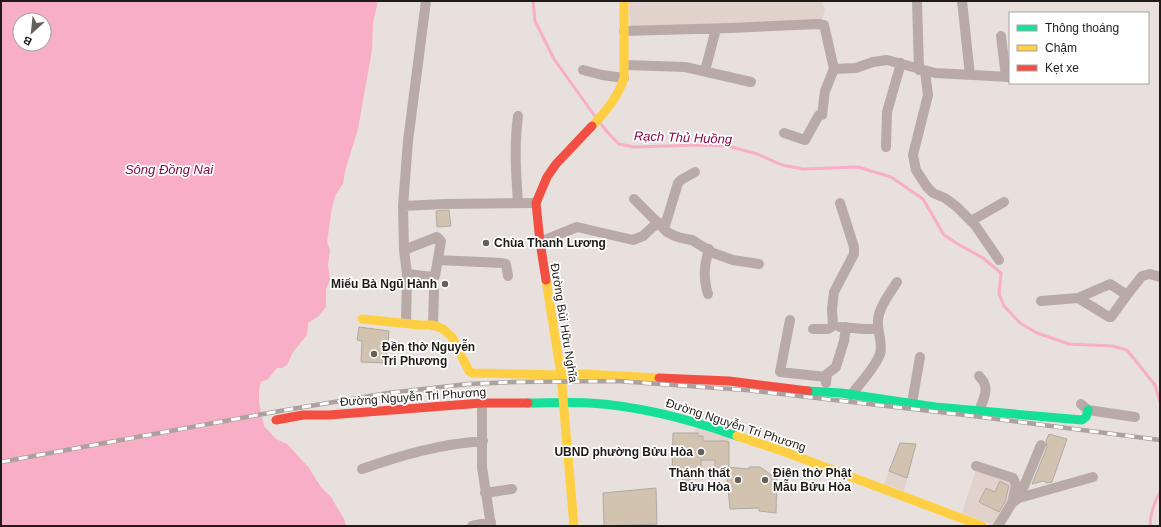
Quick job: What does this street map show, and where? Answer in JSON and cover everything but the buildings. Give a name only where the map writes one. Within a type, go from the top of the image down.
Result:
[{"type":"main road","points":[[624,1],[624,78]]},
{"type":"main road","name":"Đường Bùi Hữu Nghĩa","points":[[574,526],[561,375],[540,242],[536,203],[540,190],[552,170],[608,108],[621,87],[624,78]]},
{"type":"main road","points":[[362,319],[433,324],[443,329],[452,337],[469,371],[472,374],[584,374],[729,382],[851,394],[979,411],[1082,420],[1086,417],[1085,407]]},
{"type":"main road","name":"Đường Nguyễn Tri Phương","points":[[276,423],[304,422],[329,415],[482,403],[589,403],[623,407],[671,415],[720,430],[785,452],[974,525]]},
{"type":"street","points":[[406,323],[407,274],[404,250],[403,206],[408,141],[426,1]]},
{"type":"street","points":[[917,1],[922,70],[928,95],[913,155],[916,170],[927,187],[933,193],[945,198],[957,207],[971,221],[999,260]]},
{"type":"street","points":[[962,1],[970,75]]},
{"type":"street","points":[[624,31],[824,25],[834,69],[825,91],[822,115],[818,117],[806,139],[803,140],[784,133]]},
{"type":"street","points":[[705,71],[716,29]]},
{"type":"street","points":[[834,69],[856,68],[883,60],[901,63],[935,73],[1008,77],[1001,36]]},
{"type":"street","points":[[886,147],[887,112],[901,63]]},
{"type":"street","points":[[625,65],[685,67],[751,82]]},
{"type":"street","points":[[583,70],[602,75],[624,78]]},
{"type":"street","points":[[518,116],[515,165],[518,203]]},
{"type":"street","points":[[540,242],[577,227],[633,240],[643,236],[661,225],[678,183],[695,172]]},
{"type":"street","points":[[634,199],[674,236],[692,240],[713,252],[733,260],[759,264]]},
{"type":"street","points":[[971,221],[1004,202]]},
{"type":"street","points":[[403,206],[536,203]]},
{"type":"street","points":[[833,326],[832,309],[834,292],[854,250],[840,203]]},
{"type":"street","points":[[404,250],[437,237],[441,241],[436,274],[433,277],[407,274]]},
{"type":"street","points":[[708,294],[705,284],[704,266],[709,249]]},
{"type":"street","points":[[438,260],[502,263],[506,264],[508,276]]},
{"type":"street","points":[[1078,298],[1109,318],[1142,276],[1150,274],[1160,277]]},
{"type":"street","points":[[851,394],[878,358],[881,351],[877,322],[882,305],[897,282]]},
{"type":"street","points":[[1041,301],[1078,298],[1110,284],[1127,295]]},
{"type":"street","points":[[433,324],[434,291]]},
{"type":"street","points":[[790,320],[780,372],[826,377]]},
{"type":"street","points":[[813,329],[828,329],[833,326],[878,329]]},
{"type":"street","points":[[827,392],[826,377],[829,372],[836,367],[844,340],[846,327]]},
{"type":"street","points":[[912,403],[920,357]]},
{"type":"street","points":[[979,376],[984,381],[986,391],[979,411]]},
{"type":"street","points":[[472,526],[491,524],[482,467],[482,403]]},
{"type":"street","points":[[1085,407],[1135,417]]},
{"type":"street","points":[[362,469],[397,457],[434,447],[483,441]]},
{"type":"street","points":[[998,526],[1016,500],[1041,445]]},
{"type":"street","points":[[976,466],[1013,478],[1016,486],[1016,500]]},
{"type":"street","points":[[1016,500],[1093,477]]},
{"type":"street","points":[[485,493],[512,489]]},
{"type":"shaded area","points":[[629,1],[822,1],[825,11],[821,21],[630,28]]},
{"type":"shaded area","name":"UBND phường Bửu Hòa","points":[[696,428],[729,438],[729,463],[726,467],[705,469],[704,480],[682,481],[682,471],[672,471],[673,433],[694,433]]},
{"type":"shaded area","points":[[900,443],[916,444],[904,491],[884,484]]},
{"type":"shaded area","points":[[976,470],[1010,481],[1012,483],[1010,500],[995,526],[962,513]]},
{"type":"water","name":"Sông Đồng Nai","points":[[1,1],[378,1],[373,23],[372,50],[358,129],[345,171],[343,184],[336,194],[332,207],[327,242],[330,250],[328,265],[330,280],[326,289],[326,307],[319,316],[308,323],[307,335],[293,352],[287,365],[282,368],[277,368],[268,379],[261,382],[259,390],[259,402],[264,426],[276,439],[287,444],[309,468],[321,487],[331,497],[344,519],[346,526],[1,526]]},
{"type":"waterway","name":"Rạch Thủ Huồng","points":[[533,1],[535,21],[554,59],[594,115]]},
{"type":"waterway","name":"Rạch Thủ Huồng","points":[[600,123],[619,144],[634,147],[702,145],[728,146],[757,154],[782,165],[803,169],[858,167],[891,177],[923,199],[944,235],[983,258],[1001,273],[999,294],[1004,306],[1020,323],[1037,333],[1069,344],[1112,346],[1127,350],[1155,385],[1160,402]]},
{"type":"waterway","name":"Rạch Thủ Huồng","points":[[1150,526],[1153,508],[1160,492]]},
{"type":"railway","points":[[1,462],[274,412],[388,393],[468,384],[516,382],[617,381],[746,390],[965,415],[1160,440]]},
{"type":"traffic: fast","points":[[808,391],[841,393],[935,407],[1082,420],[1086,417],[1088,410]]},
{"type":"traffic: fast","points":[[528,403],[589,403],[627,407],[683,419],[737,436]]},
{"type":"traffic: slow","points":[[592,126],[611,104],[624,78],[624,1]]},
{"type":"traffic: slow","points":[[546,280],[561,375],[574,526]]},
{"type":"traffic: slow","points":[[362,319],[433,325],[443,329],[452,337],[469,371],[472,373],[561,375],[584,374],[659,378]]},
{"type":"traffic: slow","points":[[737,436],[785,452],[982,526]]},
{"type":"traffic: jam","points":[[546,280],[536,203],[547,177],[556,164],[592,126]]},
{"type":"traffic: jam","points":[[659,378],[729,381],[808,391]]},
{"type":"traffic: jam","points":[[276,420],[303,415],[329,415],[482,403],[528,403]]},
{"type":"place","name":"Chùa Thanh Lương","points":[[486,243]]},
{"type":"place","name":"Miếu Bà Ngũ Hành","points":[[445,284]]},
{"type":"place","name":"Đền thờ Nguyễn Tri Phương","points":[[374,354]]},
{"type":"place","name":"UBND phường Bửu Hòa","points":[[701,452]]},
{"type":"place","name":"Thánh thất Bửu Hòa","points":[[738,480]]},
{"type":"place","name":"Điện thờ Phật Mẫu Bửu Hòa","points":[[765,480]]}]
